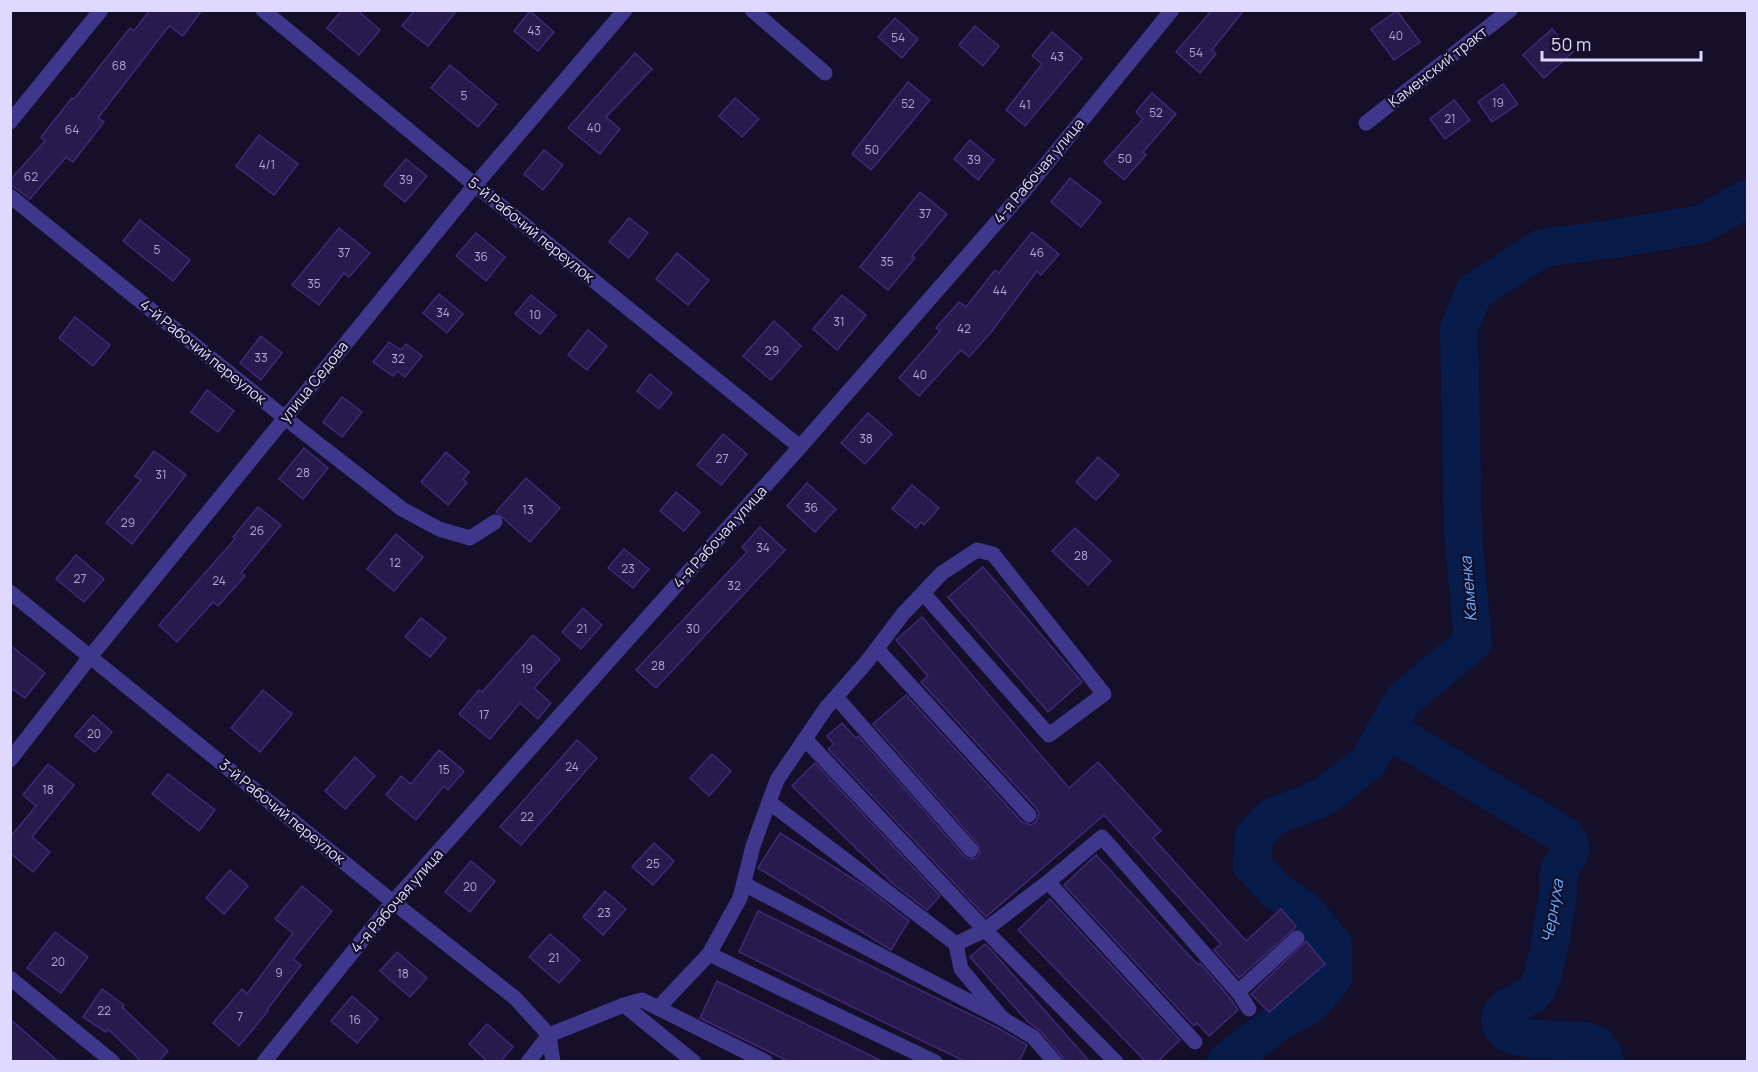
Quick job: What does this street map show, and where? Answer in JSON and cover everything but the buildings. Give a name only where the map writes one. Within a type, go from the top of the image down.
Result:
[{"type":"street","points":[[10,122],[101,10]]},
{"type":"street","name":"5-й Рабочий переулок","points":[[263,10],[475,185],[800,447]]},
{"type":"street","name":"улица Седова","points":[[10,760],[90,657],[475,185],[625,10]]},
{"type":"street","points":[[753,10],[825,73]]},
{"type":"street","name":"4-я Рабочая улица","points":[[264,1062],[393,902],[800,447],[1025,190],[1172,10]]},
{"type":"street","name":"Каменский тракт","points":[[1366,123],[1510,10]]},
{"type":"street","name":"4-й Рабочий переулок","points":[[10,196],[285,418],[402,509],[439,529],[470,538],[495,522]]},
{"type":"street","points":[[658,1008],[709,954],[740,898],[753,846],[777,780],[836,697],[903,614],[942,573],[977,550],[993,554],[1104,694],[1048,735],[923,593]]},
{"type":"street","name":"3-й Рабочий переулок","points":[[10,592],[515,998],[549,1035]]},
{"type":"street","points":[[877,648],[1029,815]]},
{"type":"street","points":[[836,697],[971,850]]},
{"type":"street","points":[[805,739],[985,930],[1116,1062]]},
{"type":"street","points":[[769,802],[956,944],[961,969],[1003,1018]]},
{"type":"street","points":[[956,944],[985,930],[1102,837],[1238,992],[1249,1009]]},
{"type":"street","points":[[1048,882],[1195,1042]]},
{"type":"street","points":[[744,884],[1003,1018],[1033,1037],[1054,1062]]},
{"type":"street","points":[[1238,992],[1297,938]]},
{"type":"street","points":[[709,954],[935,1062]]},
{"type":"street","points":[[10,978],[113,1062]]},
{"type":"street","points":[[528,1062],[549,1035],[642,1000],[766,1062]]},
{"type":"street","points":[[624,1005],[693,1062]]},
{"type":"street","points":[[549,1035],[553,1062]]},
{"type":"waterway","name":"Каменка","points":[[1226,1062],[1281,1020],[1310,1005],[1333,978],[1333,944],[1306,912],[1274,889],[1252,865],[1254,836],[1272,817],[1324,797],[1368,762],[1403,700],[1473,642],[1463,532],[1459,329],[1474,292],[1542,248],[1702,224],[1748,198]]},
{"type":"waterway","name":"Чернуха","points":[[1387,729],[1565,836],[1569,842],[1571,847],[1569,855],[1559,872],[1558,895],[1547,958],[1540,982],[1533,993],[1504,1011],[1500,1020],[1504,1029],[1514,1035],[1587,1042],[1600,1049],[1605,1062]]}]
